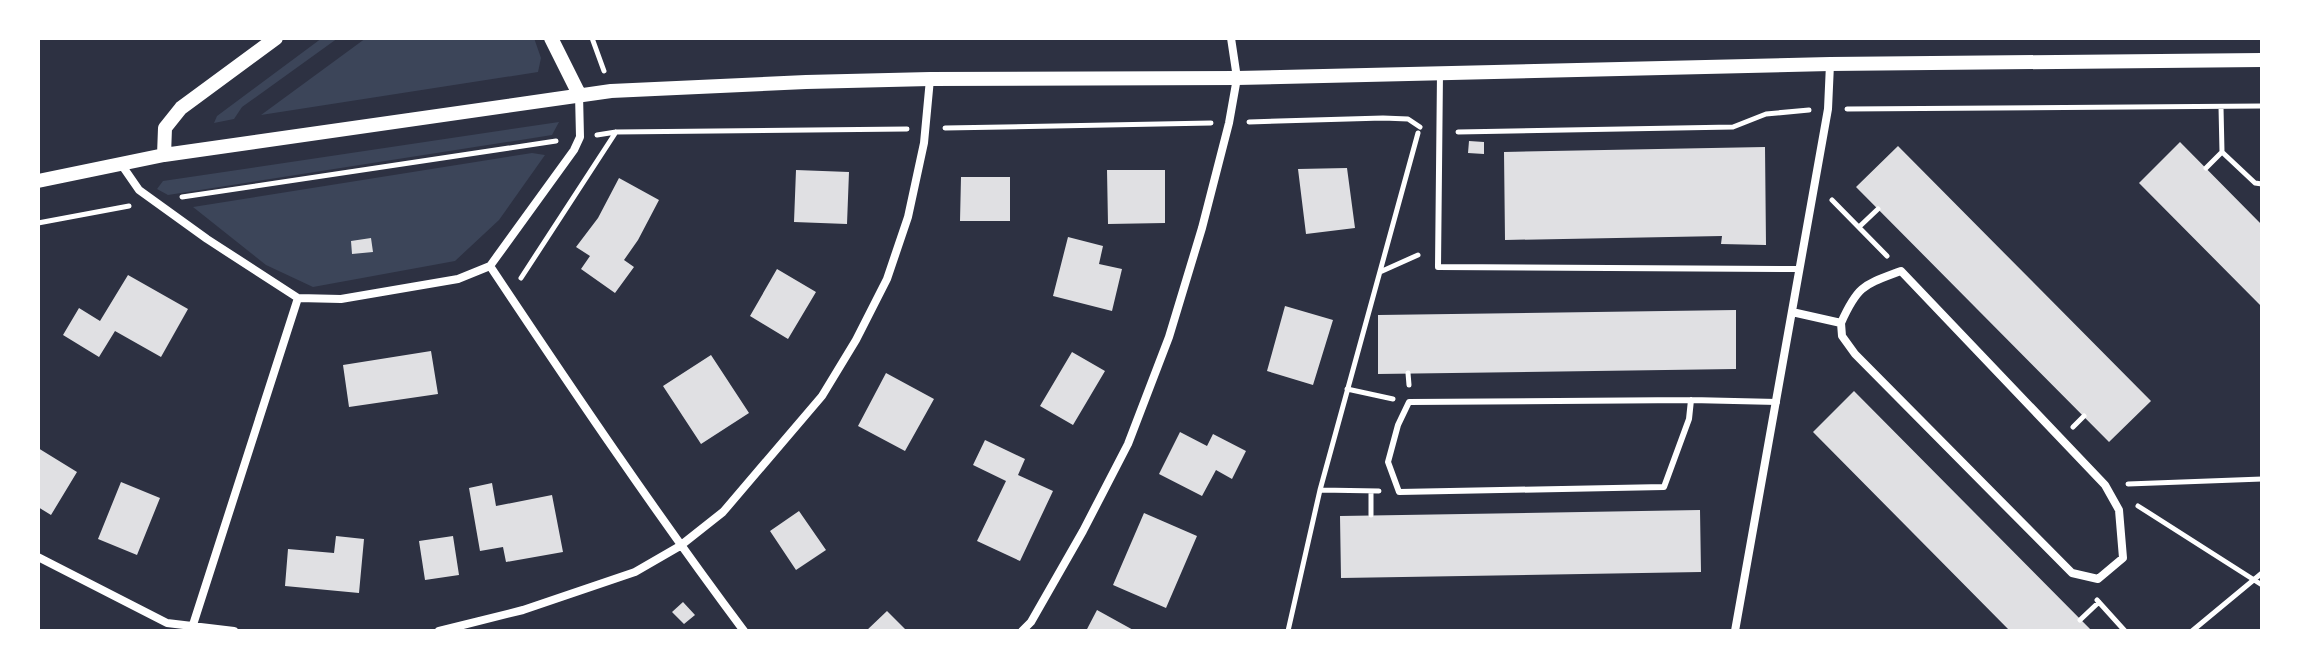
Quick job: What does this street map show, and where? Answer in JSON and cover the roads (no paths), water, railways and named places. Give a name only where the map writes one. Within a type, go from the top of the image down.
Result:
[{"type":"street","points":[[164,155],[165,128],[181,108],[276,38]]},
{"type":"street","points":[[121,164],[139,190],[298,298],[341,299],[458,279],[490,266],[574,150],[580,137],[579,94],[551,38]]},
{"type":"street","points":[[1022,631],[1031,622],[1083,531],[1128,444],[1169,337],[1229,123],[1237,78],[1231,38]]},
{"type":"street","points":[[38,181],[164,155],[611,91],[930,79],[1237,78],[1830,64],[2262,60]]},
{"type":"street","points":[[1735,631],[1828,109],[1830,64]]},
{"type":"street","points":[[439,631],[523,610],[635,572],[680,546],[723,512],[822,396],[856,340],[887,279],[908,217],[925,128],[930,79]]},
{"type":"street","points":[[490,266],[680,546],[744,631]]},
{"type":"street","points":[[1901,271],[2105,485],[2119,510],[2123,558],[2098,579],[2072,573],[1855,354],[1842,336],[1841,323],[1851,300],[1867,284],[1901,271]]},
{"type":"street","points":[[192,628],[298,298]]},
{"type":"street","points":[[1792,312],[1841,323]]},
{"type":"street","points":[[38,557],[167,623],[234,631]]},
{"type":"lane","points":[[1440,72],[1438,267],[1800,269]]},
{"type":"lane","points":[[1691,400],[1689,419],[1664,487],[1399,492],[1388,462],[1398,425],[1409,402],[1691,400],[1777,402]]}]
